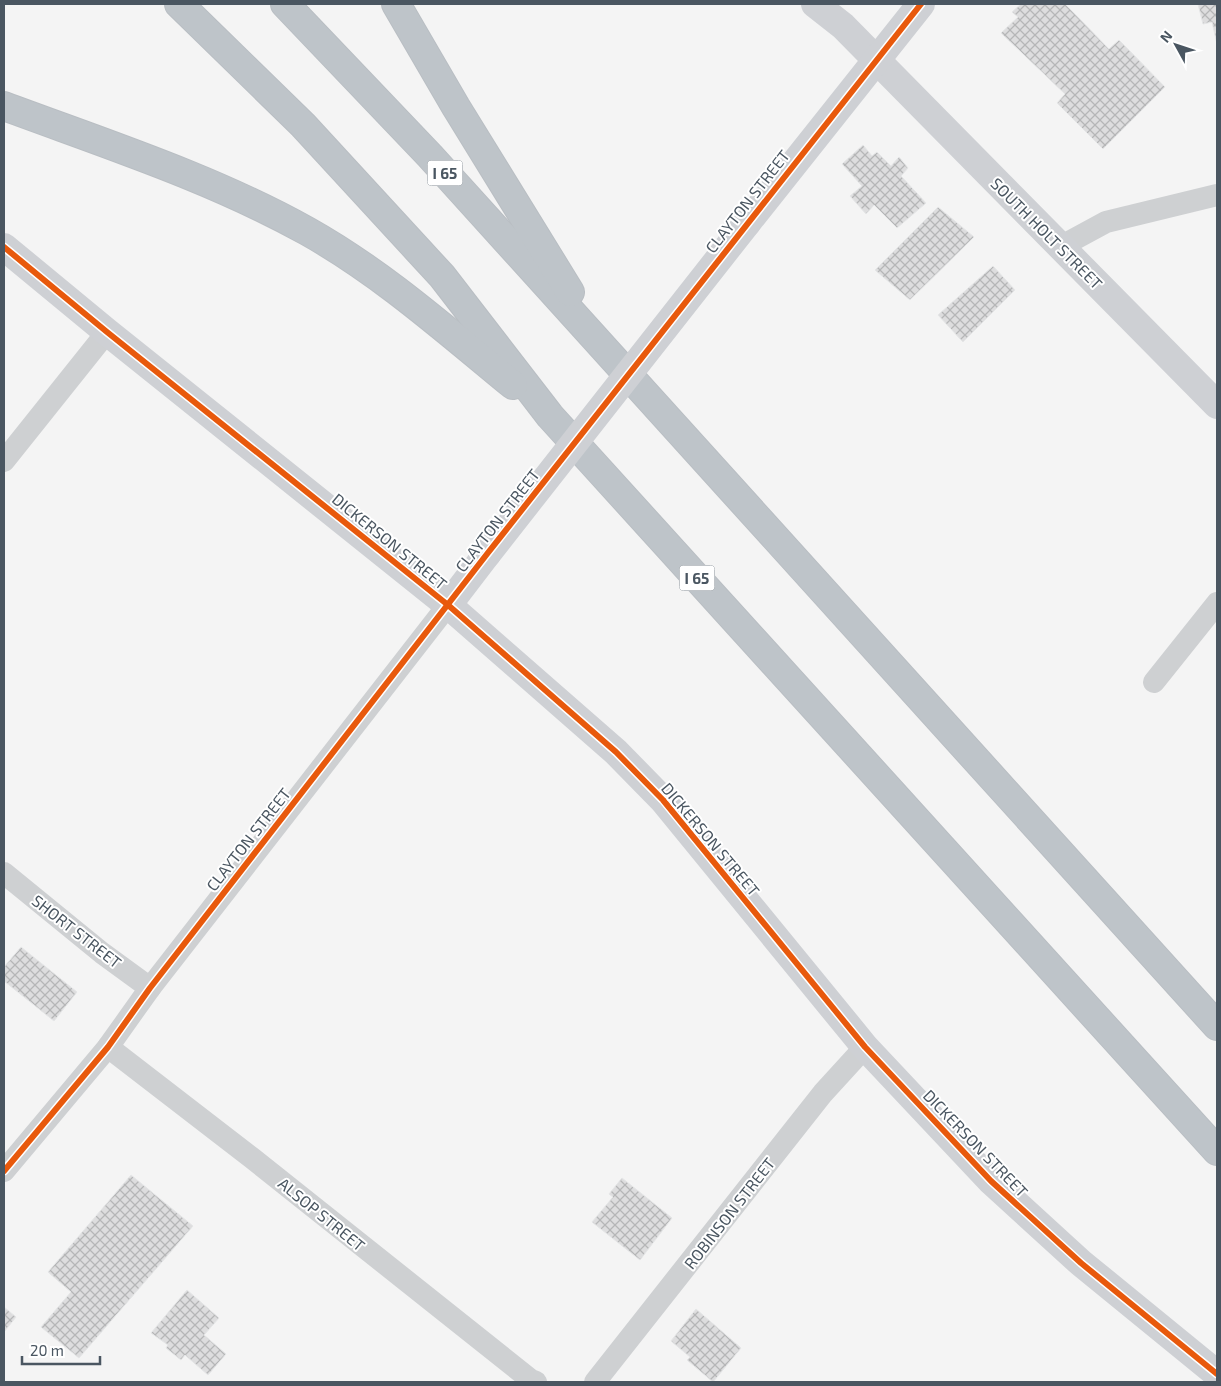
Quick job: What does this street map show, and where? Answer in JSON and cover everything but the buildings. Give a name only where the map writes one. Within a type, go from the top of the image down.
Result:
[{"type":"highway","name":"I 65","points":[[179,4],[303,125],[442,276],[550,416],[1217,1151]]},
{"type":"highway","name":"I 65","points":[[285,4],[423,149],[603,346],[1217,1026]]},
{"type":"highway","points":[[396,4],[456,107],[603,346]]},
{"type":"highway","points":[[4,106],[222,188],[308,231],[389,284],[550,416]]},
{"type":"street","name":"SOUTH HOLT STREET","points":[[815,4],[843,26],[1217,405]]},
{"type":"street","name":"CLAYTON STREET","points":[[4,1171],[108,1046],[150,988],[448,605],[920,4]]},
{"type":"street","points":[[1060,247],[1106,222],[1217,195]]},
{"type":"street","name":"DICKERSON STREET","points":[[4,248],[448,605],[616,752],[663,800],[865,1047],[991,1181],[1080,1263],[1217,1374]]},
{"type":"street","points":[[4,461],[107,332]]},
{"type":"street","points":[[1154,682],[1217,603]]},
{"type":"street","name":"SHORT STREET","points":[[4,872],[102,953],[150,988]]},
{"type":"street","name":"ALSOP STREET","points":[[108,1046],[531,1380],[536,1382]]},
{"type":"street","name":"ROBINSON STREET","points":[[595,1382],[817,1101],[865,1047]]},
{"type":"cycle path","points":[[4,1171],[108,1047],[150,988],[487,554],[921,4]]},
{"type":"cycle path","points":[[4,247],[107,332],[448,605],[616,752],[663,800],[865,1047],[991,1181],[1081,1263],[1217,1374]]}]
